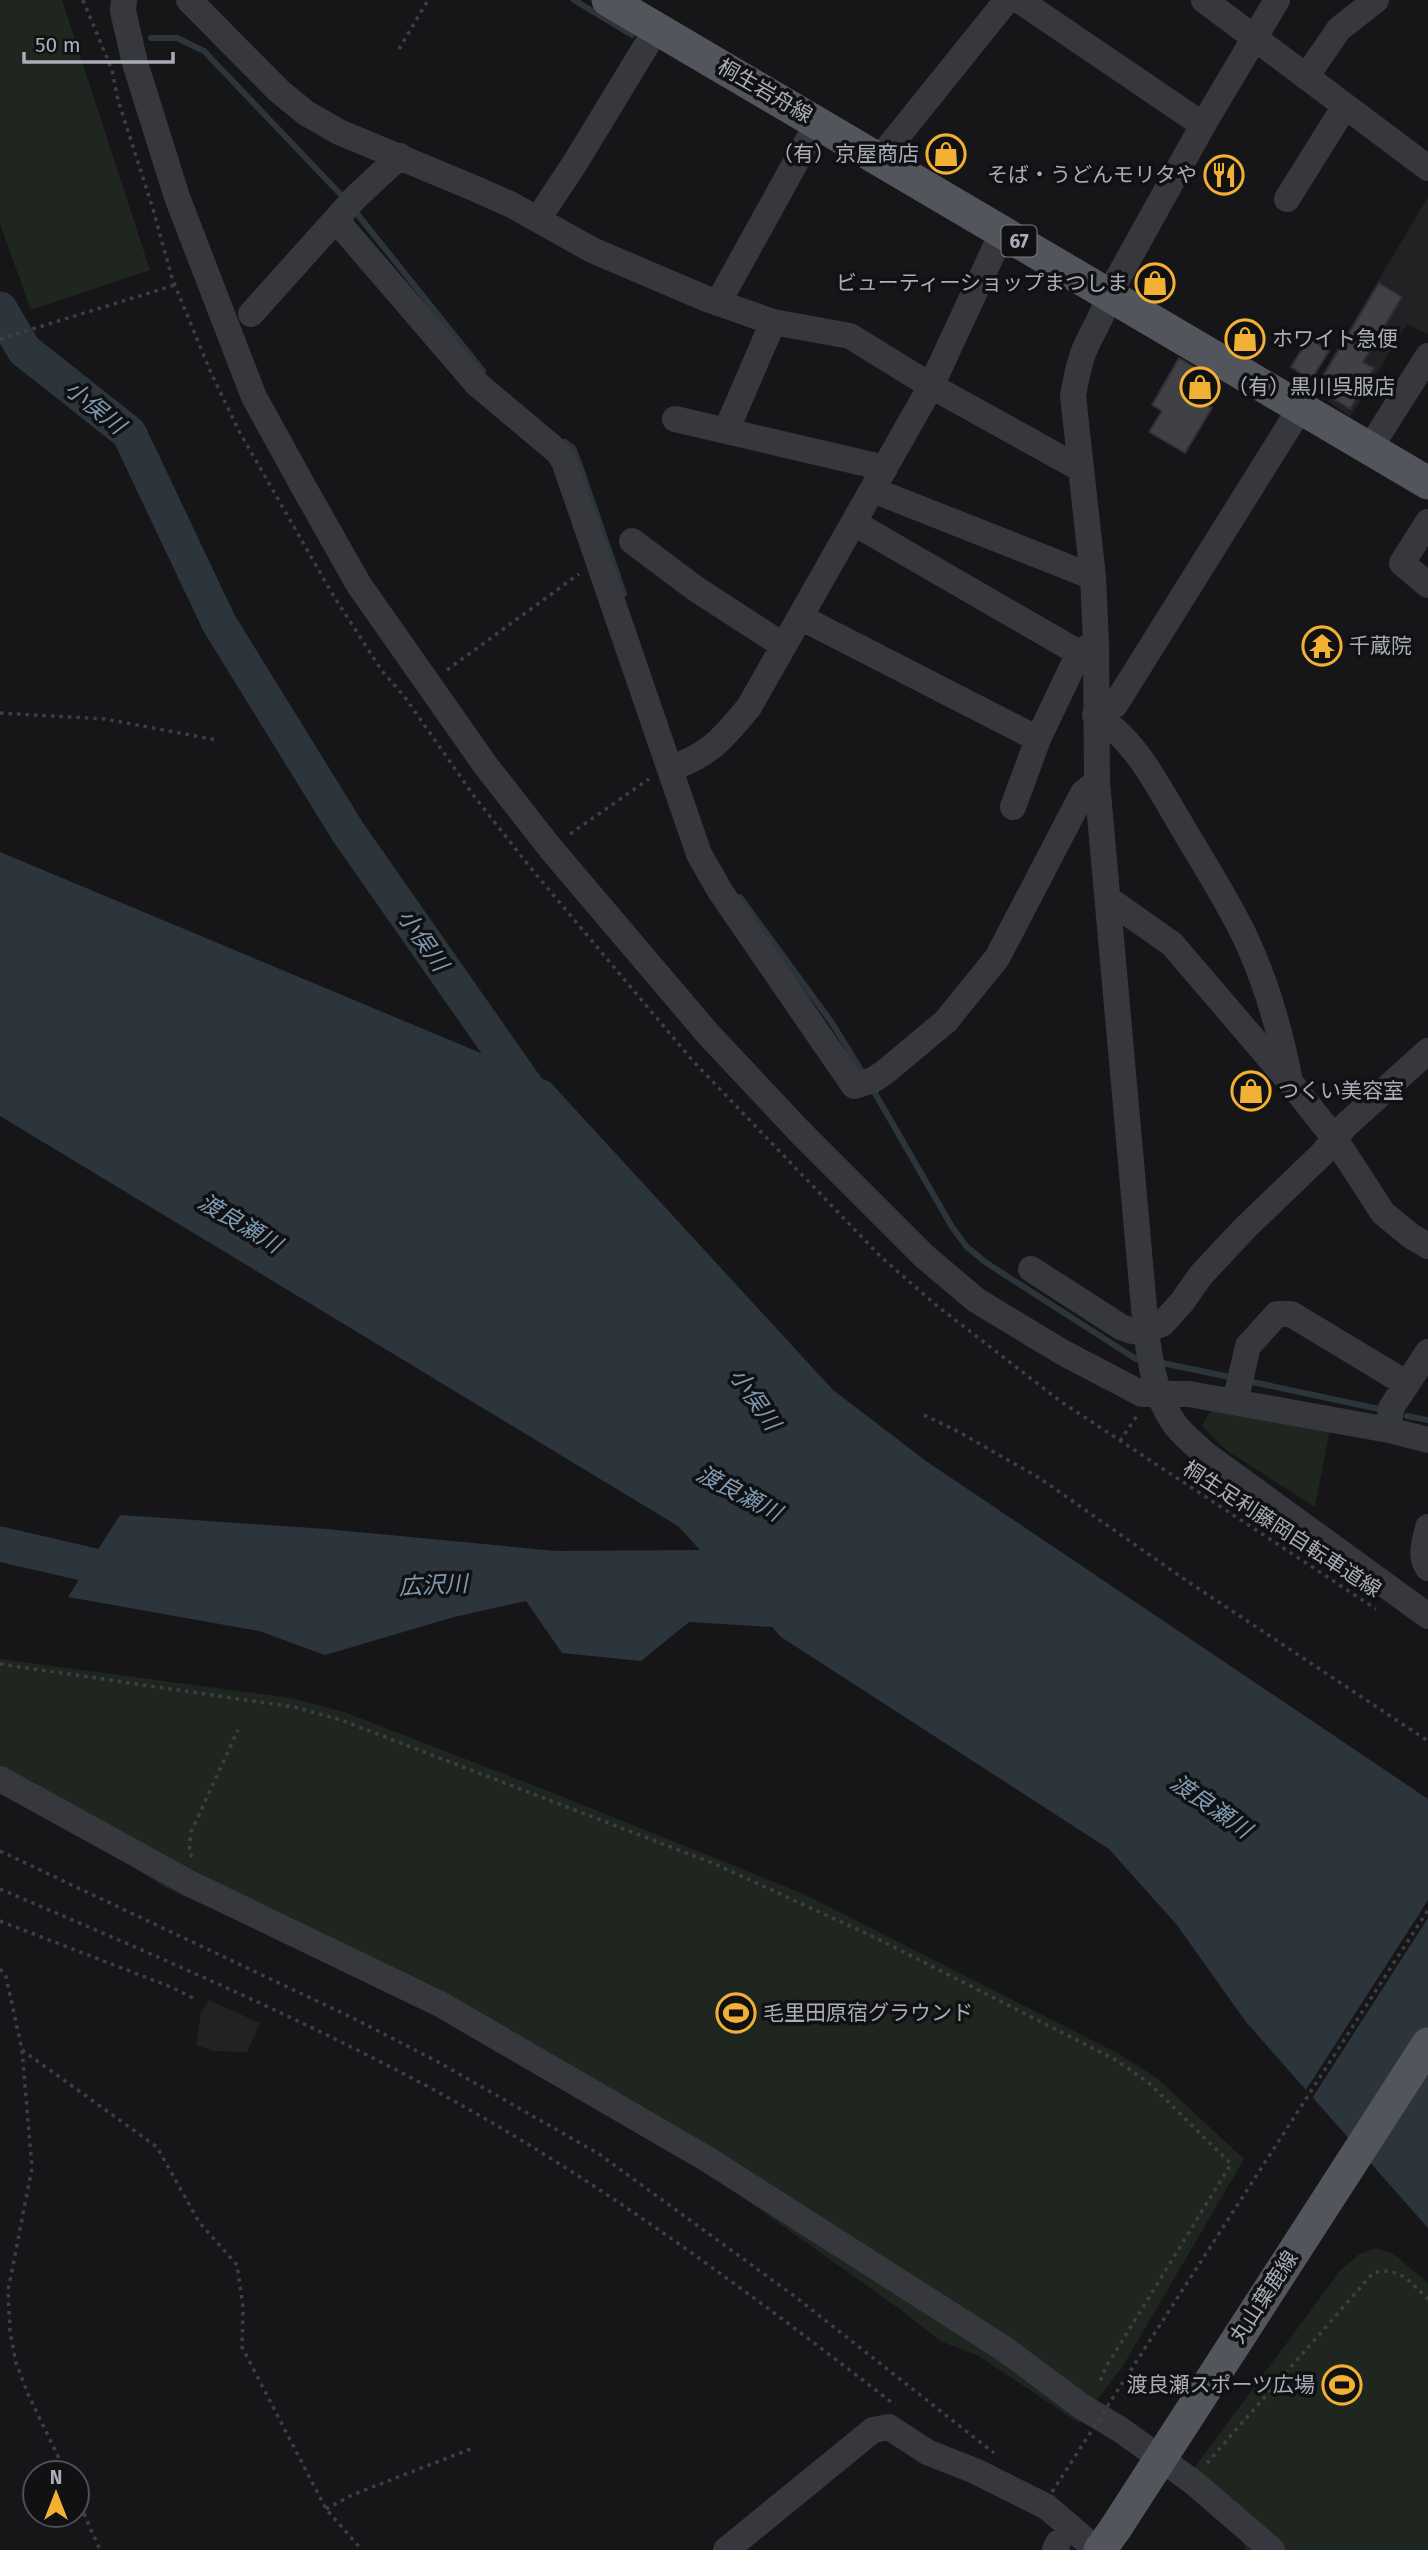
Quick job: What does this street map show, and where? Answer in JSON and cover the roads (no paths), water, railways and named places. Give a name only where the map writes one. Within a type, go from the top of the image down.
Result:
[{"type":"main road","name":"桐生岩舟線","points":[[619,3],[657,28],[1428,483]]},
{"type":"main road","name":"丸山葉鹿線","points":[[1104,2543],[1428,2044]]},
{"type":"street","points":[[124,0],[123,11],[135,63],[177,197],[254,397],[359,585],[486,766],[551,849],[709,1035],[802,1134],[924,1256],[976,1300],[1015,1326],[1142,1394],[1205,1454],[1428,1616]]},
{"type":"street","points":[[189,0],[279,90],[306,113],[339,132],[500,200],[592,250],[718,303],[773,322],[850,336],[931,386],[1079,468]]},
{"type":"street","points":[[880,158],[1007,0]]},
{"type":"street","points":[[1019,0],[1203,125]]},
{"type":"street","points":[[1204,0],[1428,169]]},
{"type":"street","points":[[1151,1401],[1097,782],[1096,715],[1088,647],[1093,577],[1073,396],[1085,349],[1105,312],[1109,294],[1203,125],[1277,0]]},
{"type":"street","points":[[1306,77],[1339,29],[1376,0]]},
{"type":"street","points":[[538,219],[657,28]]},
{"type":"street","points":[[1287,199],[1345,106]]},
{"type":"street","points":[[718,303],[818,122]]},
{"type":"street","points":[[251,314],[345,210],[400,156]]},
{"type":"street","points":[[345,210],[477,384],[558,452],[564,461],[678,766],[699,854],[720,891],[854,1086],[873,1080],[885,1072],[946,1021],[997,958],[1083,793],[1097,782]]},
{"type":"street","points":[[678,766],[717,745],[748,707],[931,386],[1003,231]]},
{"type":"street","points":[[726,431],[773,322]]},
{"type":"street","points":[[1370,448],[1428,356]]},
{"type":"street","points":[[1096,715],[1115,705],[1301,407]]},
{"type":"street","points":[[676,419],[726,431],[879,479],[1093,577]]},
{"type":"street","points":[[1428,522],[1402,564],[1428,585]]},
{"type":"street","points":[[854,523],[1088,647]]},
{"type":"street","points":[[632,541],[696,589],[784,646]]},
{"type":"street","points":[[800,617],[1038,738]]},
{"type":"street","points":[[1013,807],[1038,738],[1088,647]]},
{"type":"street","points":[[1096,715],[1111,724],[1129,742],[1152,776],[1246,940],[1282,1039],[1290,1082]]},
{"type":"street","points":[[1108,899],[1172,944],[1335,1139],[1383,1213],[1428,1247]]},
{"type":"street","points":[[1031,1269],[1132,1331],[1146,1330],[1161,1324],[1227,1247],[1322,1154],[1345,1126],[1428,1051]]},
{"type":"street","points":[[1236,1402],[1248,1346],[1277,1314],[1284,1313],[1291,1314],[1407,1384]]},
{"type":"street","points":[[1389,1430],[1391,1408],[1428,1352]]},
{"type":"street","points":[[1151,1401],[1189,1394],[1389,1430],[1428,1440]]},
{"type":"street","points":[[1428,1527],[1423,1552],[1423,1560],[1428,1568]]},
{"type":"street","points":[[0,1779],[189,1883],[440,2004],[706,2158],[1003,2348],[1081,2406],[1121,2430],[1193,2482],[1272,2550]]},
{"type":"street","points":[[726,2550],[873,2430],[889,2427],[927,2452],[975,2471],[1047,2507],[1104,2543]]},
{"type":"water","name":"渡良瀬川","points":[[0,852],[550,1082],[833,1390],[926,1461],[1428,1799],[1428,2228],[1246,2022],[1177,1925],[1109,1849],[781,1637],[772,1627],[689,1622],[641,1661],[562,1653],[526,1601],[454,1617],[325,1655],[259,1631],[68,1597],[120,1515],[326,1529],[556,1551],[700,1550],[678,1526],[0,1116]]},
{"type":"waterway","points":[[574,0],[632,35]]},
{"type":"waterway","points":[[151,38],[177,38],[204,51],[345,199]]},
{"type":"waterway","points":[[354,210],[483,371]]},
{"type":"waterway","name":"小俣川","points":[[0,309],[24,350],[129,433],[219,623],[348,832],[539,1105]]},
{"type":"waterway","points":[[565,442],[573,448],[579,463],[624,594]]},
{"type":"waterway","points":[[740,897],[832,1023],[863,1073]]},
{"type":"waterway","points":[[872,1088],[952,1227],[966,1246],[985,1262],[1136,1359]]},
{"type":"waterway","points":[[1162,1363],[1230,1377]]},
{"type":"waterway","points":[[1248,1381],[1379,1409]]},
{"type":"waterway","points":[[1407,1416],[1428,1420]]},
{"type":"waterway","name":"広沢川","points":[[0,1544],[134,1575]]},
{"type":"place","name":"（有）京屋商店","points":[[946,154]]},
{"type":"place","name":"そば・うどんモリタや","points":[[1224,175]]},
{"type":"place","name":"ビューティーショップまつしま","points":[[1155,283]]},
{"type":"place","name":"ホワイト急便","points":[[1245,339]]},
{"type":"place","name":"（有）黒川呉服店","points":[[1200,387]]},
{"type":"place","name":"千蔵院","points":[[1322,646]]},
{"type":"place","name":"つくい美容室","points":[[1251,1091]]},
{"type":"place","name":"毛里田原宿グラウンド","points":[[736,2013]]},
{"type":"place","name":"渡良瀬スポーツ広場","points":[[1342,2385]]}]
